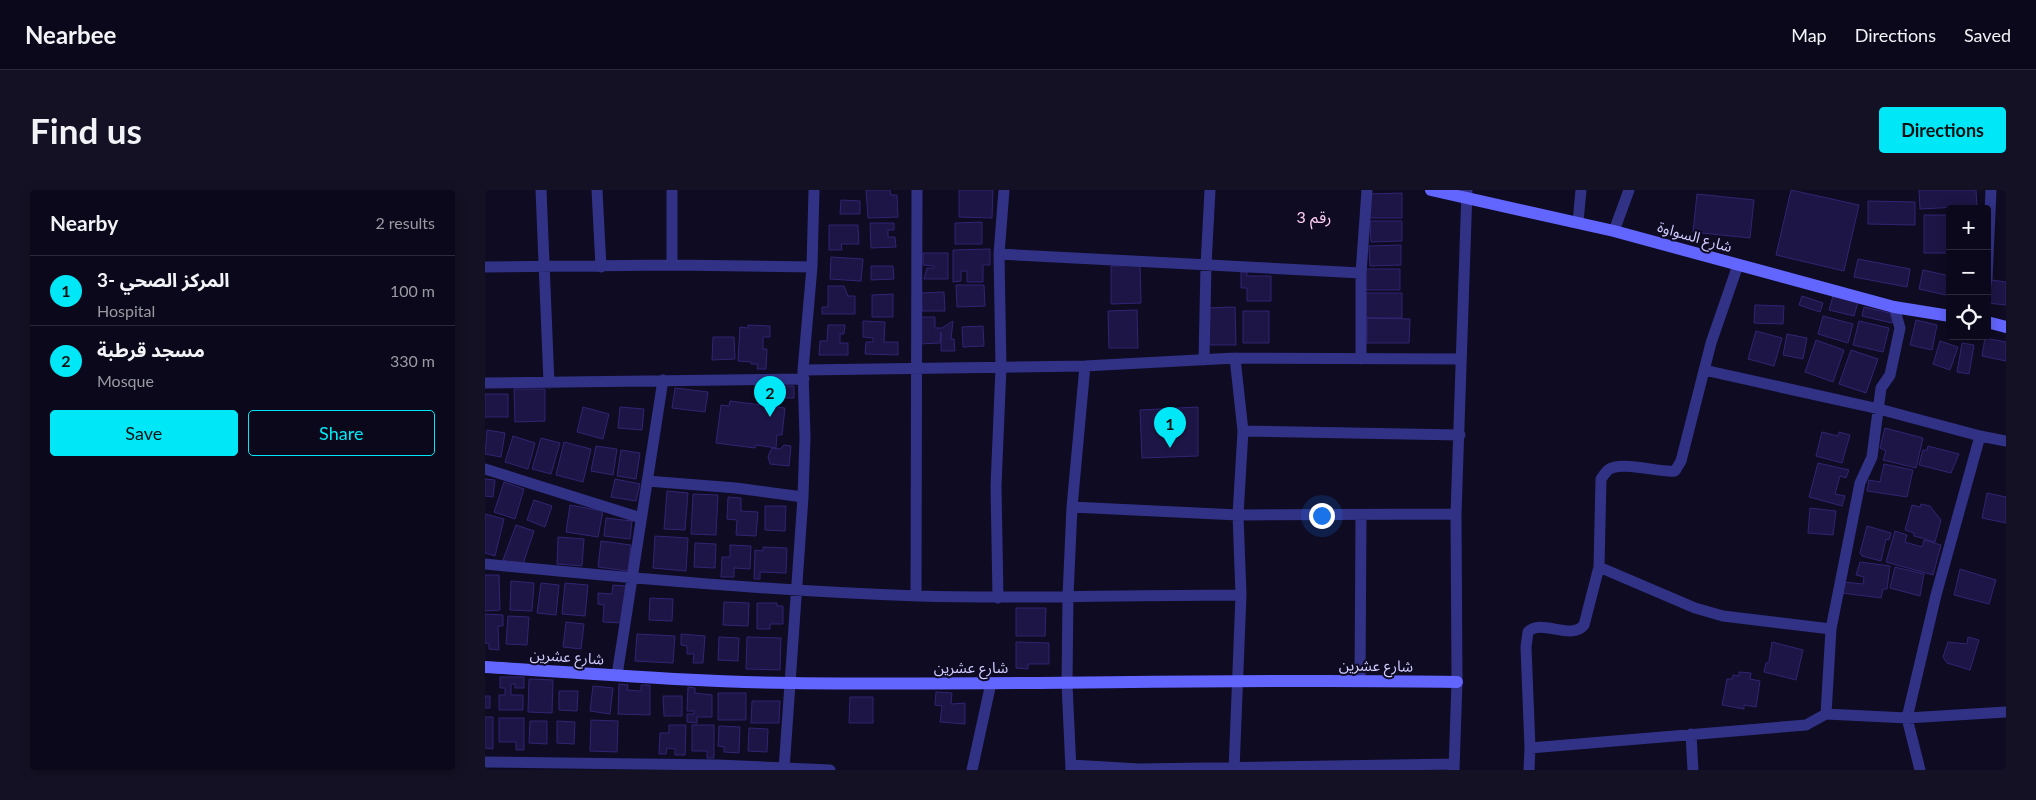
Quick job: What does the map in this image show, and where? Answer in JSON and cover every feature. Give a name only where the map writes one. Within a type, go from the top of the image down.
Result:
[{"type":"street","points":[[541,190],[549,383]]},
{"type":"street","points":[[597,190],[601,267]]},
{"type":"street","points":[[672,190],[673,265]]},
{"type":"street","points":[[784,769],[803,497],[804,375],[812,268],[814,190]]},
{"type":"street","points":[[916,596],[917,190]]},
{"type":"street","points":[[998,598],[996,486],[1001,367],[999,254],[1004,190]]},
{"type":"street","points":[[1204,360],[1206,265],[1211,190]]},
{"type":"street","points":[[1361,359],[1361,273],[1367,190]]},
{"type":"street","name":"شارع السواوة","points":[[1431,190],[1467,194],[1614,230],[1894,307],[1946,315]]},
{"type":"street","points":[[1578,222],[1581,190]]},
{"type":"street","points":[[1614,230],[1629,190]]},
{"type":"street","points":[[1988,250],[1991,190]]},
{"type":"street","points":[[1085,366],[1072,507],[1068,596],[1067,684],[1071,768],[1139,770],[1453,767],[1457,682],[1456,514],[1467,194]]},
{"type":"street","points":[[999,254],[1361,273]]},
{"type":"street","points":[[485,267],[673,265],[812,268]]},
{"type":"street","points":[[1529,770],[1527,632],[1535,628],[1581,629],[1584,625],[1599,567],[1601,479],[1609,469],[1621,465],[1663,472],[1675,471],[1681,461],[1704,370],[1723,305],[1738,265]]},
{"type":"street","points":[[1826,714],[1831,629],[1860,483],[1872,457],[1881,388],[1889,375],[1900,328],[1894,307]]},
{"type":"street","points":[[1991,323],[2006,327]]},
{"type":"street","points":[[485,382],[549,383],[663,380],[804,375],[917,367],[1085,366],[1235,358],[1460,359]]},
{"type":"street","points":[[1234,769],[1241,595],[1238,515],[1243,431],[1235,358]]},
{"type":"street","points":[[1704,370],[1879,409],[1980,436],[2006,441]]},
{"type":"street","points":[[617,675],[663,380]]},
{"type":"street","points":[[1243,431],[1460,434]]},
{"type":"street","points":[[1920,770],[1907,718],[1936,595],[1980,436]]},
{"type":"street","points":[[485,469],[641,518]]},
{"type":"street","points":[[647,481],[736,488],[803,497]]},
{"type":"street","points":[[1072,507],[1238,515],[1361,516],[1456,514]]},
{"type":"street","points":[[1359,680],[1361,516]]},
{"type":"street","points":[[485,564],[632,578],[916,596],[998,598],[1241,595]]},
{"type":"street","points":[[1599,567],[1695,608],[1723,616],[1831,629]]},
{"type":"street","name":"شارع عشرين","points":[[485,667],[790,683],[1067,684],[1238,680],[1457,682]]},
{"type":"street","points":[[972,770],[991,683]]},
{"type":"street","points":[[1530,748],[1806,725],[1826,714],[1907,718],[2006,712]]},
{"type":"street","points":[[1691,734],[1693,770]]},
{"type":"street","points":[[485,762],[529,766],[830,770]]},
{"type":"building","points":[[866,190],[890,190],[891,195],[897,195],[898,217],[868,218]]},
{"type":"building","points":[[959,190],[993,190],[992,218],[959,217]]},
{"type":"building","points":[[1791,190],[1859,205],[1844,271],[1776,255]]},
{"type":"building","points":[[1919,190],[1976,190],[1977,205],[1946,205],[1946,208],[1920,209]]},
{"type":"building","points":[[1402,193],[1402,218],[1370,218],[1369,194]]},
{"type":"building","points":[[1697,194],[1754,200],[1750,238],[1693,232]]},
{"type":"building","points":[[841,200],[860,201],[860,214],[840,214]]},
{"type":"building","points":[[1868,201],[1915,202],[1915,225],[1868,224]]},
{"type":"building","points":[[1924,215],[1946,215],[1946,253],[1924,253]]},
{"type":"building","points":[[1370,221],[1402,221],[1402,241],[1371,242]]},
{"type":"building","points":[[982,222],[982,244],[955,244],[955,223]]},
{"type":"building","points":[[870,223],[894,223],[894,230],[888,230],[888,237],[895,237],[896,247],[871,248]]},
{"type":"building","points":[[829,225],[858,225],[859,244],[841,244],[842,250],[829,250]]},
{"type":"building","points":[[1401,245],[1401,265],[1370,266],[1369,246]]},
{"type":"building","points":[[990,249],[990,265],[983,265],[983,282],[967,282],[967,271],[961,271],[961,281],[953,282],[953,250]]},
{"type":"building","points":[[923,253],[948,253],[948,279],[924,279],[927,268],[934,268],[934,266],[923,265]]},
{"type":"building","points":[[831,257],[863,259],[861,281],[830,279]]},
{"type":"building","points":[[1858,259],[1910,269],[1907,287],[1854,277]]},
{"type":"building","points":[[1140,265],[1141,303],[1111,304],[1111,266]]},
{"type":"building","points":[[871,266],[893,266],[894,279],[871,280]]},
{"type":"building","points":[[1364,269],[1400,269],[1400,290],[1364,290]]},
{"type":"building","points":[[1923,270],[1946,275],[1946,295],[1919,289]]},
{"type":"building","points":[[1241,272],[1247,272],[1247,276],[1271,276],[1271,301],[1247,301],[1247,288],[1241,288]]},
{"type":"building","points":[[1992,280],[2006,282],[2006,305],[1991,303]]},
{"type":"building","points":[[956,285],[984,285],[985,306],[957,307]]},
{"type":"building","points":[[828,286],[844,286],[848,296],[855,296],[855,314],[822,314],[822,307],[828,307]]},
{"type":"building","points":[[944,292],[945,311],[922,311],[921,293]]},
{"type":"building","points":[[1366,293],[1402,293],[1402,318],[1366,318]]},
{"type":"building","points":[[893,294],[893,317],[872,317],[872,295]]},
{"type":"building","points":[[1802,296],[1823,303],[1820,312],[1799,305]]},
{"type":"building","points":[[1833,296],[1858,302],[1854,316],[1829,310]]},
{"type":"building","points":[[1755,305],[1784,306],[1783,324],[1754,323]]},
{"type":"building","points":[[1235,307],[1236,345],[1207,345],[1206,308]]},
{"type":"building","points":[[1864,307],[1894,314],[1892,323],[1862,316]]},
{"type":"building","points":[[1137,310],[1138,348],[1109,348],[1108,311]]},
{"type":"building","points":[[1243,311],[1269,311],[1269,343],[1243,343]]},
{"type":"building","points":[[1823,316],[1853,324],[1848,343],[1818,334]]},
{"type":"building","points":[[919,317],[935,317],[935,328],[942,328],[953,321],[951,339],[954,339],[955,351],[941,351],[941,332],[940,343],[918,344]]},
{"type":"building","points":[[1367,318],[1410,319],[1409,343],[1367,343]]},
{"type":"building","points":[[1916,320],[1937,325],[1932,350],[1910,345]]},
{"type":"building","points":[[863,321],[885,322],[884,342],[898,342],[898,355],[865,354],[866,342],[873,342],[873,338],[863,337]]},
{"type":"building","points":[[1859,321],[1889,328],[1883,352],[1853,345]]},
{"type":"building","points":[[748,325],[770,326],[770,337],[763,337],[763,349],[767,349],[766,369],[757,369],[758,364],[751,364],[751,362],[738,361],[740,327],[748,328]]},
{"type":"building","points":[[828,325],[845,325],[844,334],[840,334],[840,343],[848,343],[848,355],[819,355],[820,341],[827,341]]},
{"type":"building","points":[[983,326],[984,346],[963,347],[962,327]]},
{"type":"building","points":[[1756,331],[1782,338],[1774,366],[1748,359]]},
{"type":"building","points":[[1787,334],[1807,338],[1803,359],[1783,355]]},
{"type":"building","points":[[713,337],[734,337],[735,359],[712,360]]},
{"type":"building","points":[[1816,340],[1844,350],[1833,382],[1805,372]]},
{"type":"building","points":[[1985,340],[2006,342],[2006,361],[1982,356]]},
{"type":"building","points":[[1940,341],[1958,347],[1950,370],[1933,364]]},
{"type":"building","points":[[1962,343],[1974,345],[1969,374],[1957,372]]},
{"type":"building","points":[[1851,350],[1878,359],[1866,393],[1839,384]]},
{"type":"building","points":[[777,386],[794,386],[794,398],[777,398]]},
{"type":"building","points":[[675,388],[708,392],[705,412],[672,408]]},
{"type":"building","points":[[514,389],[545,389],[545,421],[515,422]]},
{"type":"building","points":[[485,394],[508,394],[508,417],[485,417]]},
{"type":"building","points":[[730,401],[785,408],[782,435],[777,435],[776,448],[756,445],[755,448],[716,443],[721,405],[729,406]]},
{"type":"building","points":[[583,407],[609,414],[603,439],[577,432]]},
{"type":"building","points":[[620,407],[644,409],[642,430],[618,428]]},
{"type":"building","points":[[1198,407],[1198,456],[1142,458],[1140,410]]},
{"type":"building","points":[[1885,428],[1923,438],[1916,468],[1883,460],[1886,451],[1880,448]]},
{"type":"building","points":[[487,430],[505,433],[501,457],[485,454]]},
{"type":"building","points":[[1822,432],[1838,436],[1839,432],[1850,435],[1842,463],[1816,456]]},
{"type":"building","points":[[513,436],[535,443],[528,469],[505,462]]},
{"type":"building","points":[[541,438],[560,443],[551,474],[532,469]]},
{"type":"building","points":[[564,442],[591,449],[583,482],[556,475]]},
{"type":"building","points":[[784,445],[791,446],[789,466],[770,464],[768,456],[772,448],[780,449]]},
{"type":"building","points":[[596,446],[617,449],[613,475],[591,471]]},
{"type":"building","points":[[1928,446],[1959,454],[1951,473],[1919,465],[1923,450],[1927,450]]},
{"type":"building","points":[[621,450],[640,453],[636,479],[617,476]]},
{"type":"building","points":[[1818,463],[1849,470],[1846,478],[1840,476],[1835,494],[1845,496],[1842,506],[1809,497]]},
{"type":"building","points":[[1884,464],[1913,470],[1907,497],[1867,491],[1869,480],[1880,482]]},
{"type":"building","points":[[485,479],[495,480],[493,497],[485,496]]},
{"type":"building","points":[[615,479],[640,484],[636,501],[611,497]]},
{"type":"building","points":[[504,482],[524,489],[515,519],[494,512]]},
{"type":"building","points":[[667,491],[688,493],[685,530],[664,529]]},
{"type":"building","points":[[1987,493],[2006,497],[2006,523],[1982,518]]},
{"type":"building","points":[[693,494],[718,495],[716,535],[691,534]]},
{"type":"building","points":[[728,497],[741,498],[741,511],[758,512],[756,536],[736,535],[737,520],[727,519]]},
{"type":"building","points":[[534,500],[552,506],[545,527],[527,520]]},
{"type":"building","points":[[1921,504],[1930,506],[1941,520],[1935,542],[1914,536],[1914,533],[1905,530],[1912,505],[1920,507]]},
{"type":"building","points":[[570,505],[603,511],[598,537],[566,532]]},
{"type":"building","points":[[765,506],[786,506],[785,531],[765,530]]},
{"type":"building","points":[[1810,508],[1836,511],[1833,535],[1808,533]]},
{"type":"building","points":[[485,514],[504,519],[495,556],[485,553]]},
{"type":"building","points":[[606,518],[632,521],[630,539],[604,536]]},
{"type":"building","points":[[516,525],[534,531],[522,567],[503,560]]},
{"type":"building","points":[[1867,526],[1891,533],[1889,540],[1886,539],[1881,561],[1862,556],[1860,553]]},
{"type":"building","points":[[1895,531],[1907,535],[1905,542],[1922,547],[1924,540],[1941,545],[1933,575],[1886,562]]},
{"type":"building","points":[[655,536],[688,538],[686,571],[653,568]]},
{"type":"building","points":[[558,537],[584,539],[582,566],[557,564]]},
{"type":"building","points":[[601,541],[631,545],[628,571],[598,567]]},
{"type":"building","points":[[695,543],[716,544],[715,568],[694,567]]},
{"type":"building","points":[[730,545],[751,546],[750,569],[734,568],[734,577],[721,577],[722,557],[730,557]]},
{"type":"building","points":[[763,547],[787,548],[786,573],[760,572],[760,579],[754,579],[755,550],[763,551]]},
{"type":"building","points":[[1860,562],[1890,566],[1887,589],[1883,589],[1881,598],[1842,593],[1844,582],[1863,584],[1864,577],[1856,575]]},
{"type":"building","points":[[1895,567],[1924,574],[1920,596],[1890,588]]},
{"type":"building","points":[[1960,569],[1996,580],[1989,604],[1954,595]]},
{"type":"building","points":[[485,575],[499,575],[500,610],[485,611]]},
{"type":"building","points":[[511,581],[534,583],[532,611],[510,610]]},
{"type":"building","points":[[541,583],[559,585],[556,615],[537,613]]},
{"type":"building","points":[[565,583],[588,585],[585,616],[562,614]]},
{"type":"building","points":[[613,585],[626,586],[623,623],[603,622],[604,605],[598,604],[598,593],[612,594]]},
{"type":"building","points":[[650,598],[673,599],[672,621],[649,620]]},
{"type":"building","points":[[724,602],[749,603],[748,626],[723,625]]},
{"type":"building","points":[[757,603],[777,603],[777,606],[783,606],[783,624],[770,624],[770,629],[757,629]]},
{"type":"building","points":[[1016,608],[1046,608],[1045,636],[1016,636]]},
{"type":"building","points":[[485,614],[503,615],[503,626],[498,626],[499,650],[489,649],[489,644],[485,643]]},
{"type":"building","points":[[508,616],[529,617],[527,645],[506,644]]},
{"type":"building","points":[[566,622],[584,624],[581,649],[563,647]]},
{"type":"building","points":[[637,634],[675,636],[673,663],[635,661]]},
{"type":"building","points":[[681,634],[705,636],[703,663],[693,663],[694,654],[687,654],[687,646],[681,645]]},
{"type":"building","points":[[719,637],[739,638],[738,661],[718,660]]},
{"type":"building","points":[[747,637],[781,638],[780,670],[746,669]]},
{"type":"building","points":[[1968,637],[1979,640],[1970,670],[1947,663],[1943,657],[1948,642],[1967,644]]},
{"type":"building","points":[[1016,642],[1049,643],[1049,664],[1028,664],[1028,669],[1016,668]]},
{"type":"building","points":[[1772,642],[1803,650],[1796,680],[1764,672],[1766,663],[1769,662]]},
{"type":"building","points":[[1739,672],[1751,673],[1750,679],[1760,681],[1756,707],[1744,705],[1744,709],[1722,705],[1727,679],[1732,679],[1733,675],[1739,676]]},
{"type":"building","points":[[500,677],[524,677],[524,688],[515,688],[515,684],[511,684],[511,695],[523,695],[523,710],[499,710],[499,695],[505,695],[505,688],[500,688]]},
{"type":"building","points":[[529,679],[553,680],[552,713],[528,712]]},
{"type":"building","points":[[619,684],[628,685],[627,690],[641,691],[641,685],[650,685],[650,715],[618,714]]},
{"type":"building","points":[[593,686],[613,688],[610,714],[590,711]]},
{"type":"building","points":[[688,687],[695,688],[695,693],[712,695],[712,717],[697,717],[697,723],[687,722],[687,714],[694,714],[694,711],[687,711]]},
{"type":"building","points":[[559,691],[578,691],[577,711],[559,710]]},
{"type":"building","points":[[936,692],[952,693],[951,704],[965,703],[965,724],[940,722],[942,706],[935,705]]},
{"type":"building","points":[[718,693],[746,693],[746,720],[718,720]]},
{"type":"building","points":[[485,696],[490,696],[490,708],[485,708]]},
{"type":"building","points":[[663,696],[682,696],[682,716],[664,716]]},
{"type":"building","points":[[850,697],[873,697],[873,723],[849,723]]},
{"type":"building","points":[[752,701],[780,701],[779,723],[751,723]]},
{"type":"building","points":[[485,717],[493,717],[493,749],[485,748]]},
{"type":"building","points":[[499,718],[524,718],[524,750],[516,750],[516,742],[499,742]]},
{"type":"building","points":[[591,720],[618,721],[617,752],[590,751]]},
{"type":"building","points":[[530,721],[547,721],[547,744],[529,743]]},
{"type":"building","points":[[557,721],[575,722],[574,744],[557,743]]},
{"type":"building","points":[[669,725],[686,725],[685,755],[675,755],[675,749],[667,748],[666,754],[659,754],[660,733],[669,733]]},
{"type":"building","points":[[692,725],[714,725],[714,758],[707,758],[707,751],[692,751]]},
{"type":"building","points":[[719,726],[740,727],[739,753],[724,752],[724,747],[718,746]]},
{"type":"building","points":[[749,728],[768,729],[767,752],[748,751]]},
{"type":"place","name":"مسجد قرطبة","points":[[770,417]]},
{"type":"place","name":"المركز الصحي -3","points":[[1170,448]]},
{"type":"district","name":"رقم 3","points":[[1314,216]]}]
